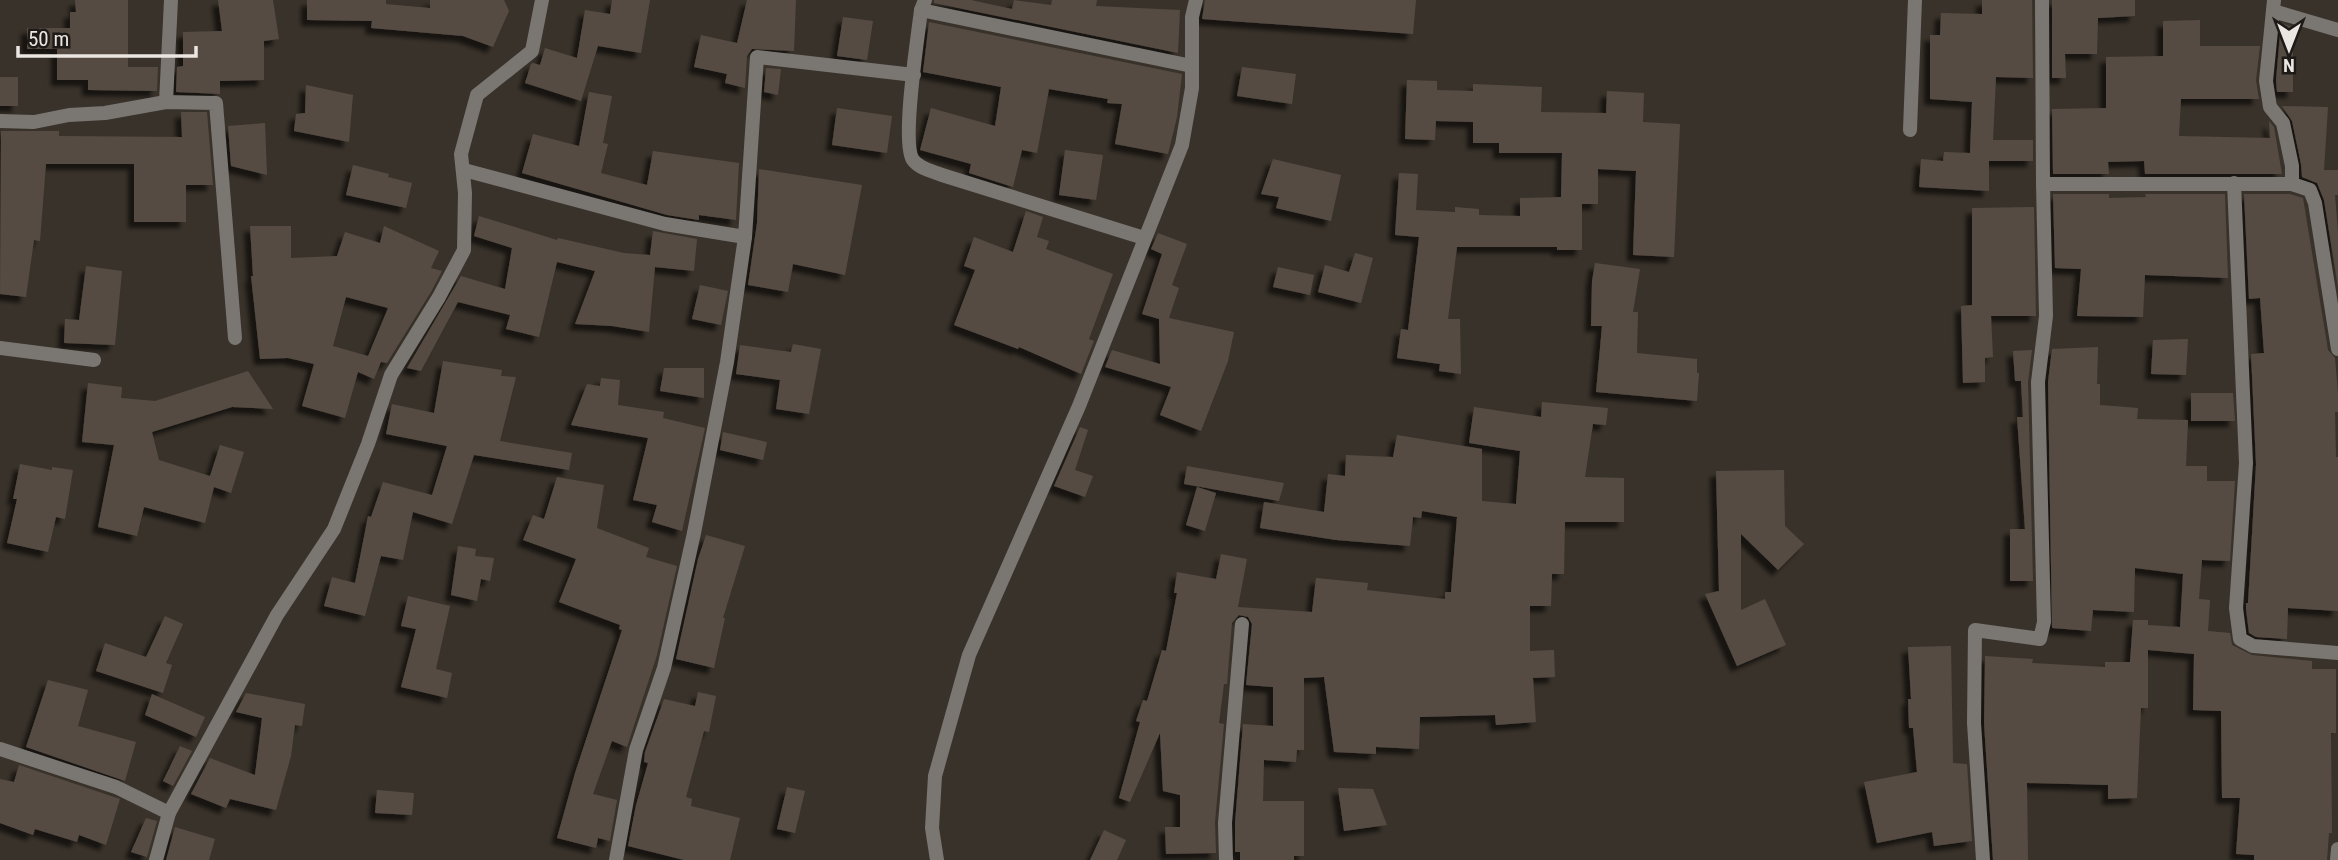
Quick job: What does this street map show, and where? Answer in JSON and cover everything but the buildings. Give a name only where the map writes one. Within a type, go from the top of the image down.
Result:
[{"type":"street","points":[[166,102],[170,0]]},
{"type":"street","points":[[156,860],[169,813],[277,615],[334,529],[368,444],[391,375],[439,297],[464,250],[464,170],[461,154],[477,95],[532,51],[541,0]]},
{"type":"street","points":[[937,860],[932,828],[935,776],[969,655],[1079,405],[1182,145],[1192,88],[1192,17],[1196,0]]},
{"type":"street","points":[[1910,131],[1915,0]]},
{"type":"street","points":[[1983,860],[1974,723],[1975,630],[2040,639],[2044,622],[2038,382],[2046,316],[2042,0]]},
{"type":"street","points":[[1144,238],[921,167],[912,159],[908,136],[923,5],[1192,66]]},
{"type":"street","points":[[2292,184],[2292,166],[2283,123],[2270,107],[2266,81],[2274,6],[2338,30]]},
{"type":"street","points":[[616,860],[636,750],[664,667],[694,533],[727,362],[745,237],[757,57],[914,75]]},
{"type":"street","points":[[0,121],[34,122],[166,102],[216,103],[235,338]]},
{"type":"street","points":[[464,170],[665,224],[745,237]]},
{"type":"street","points":[[2234,183],[2246,463],[2236,608],[2240,639],[2253,646],[2338,653]]},
{"type":"street","points":[[2043,184],[2292,184],[2310,190],[2315,203],[2338,349]]},
{"type":"street","points":[[0,348],[94,360]]},
{"type":"street","points":[[1226,860],[1224,823],[1242,624]]},
{"type":"street","points":[[0,749],[117,787],[169,813]]},
{"type":"street","points":[[2337,860],[2338,849]]}]
